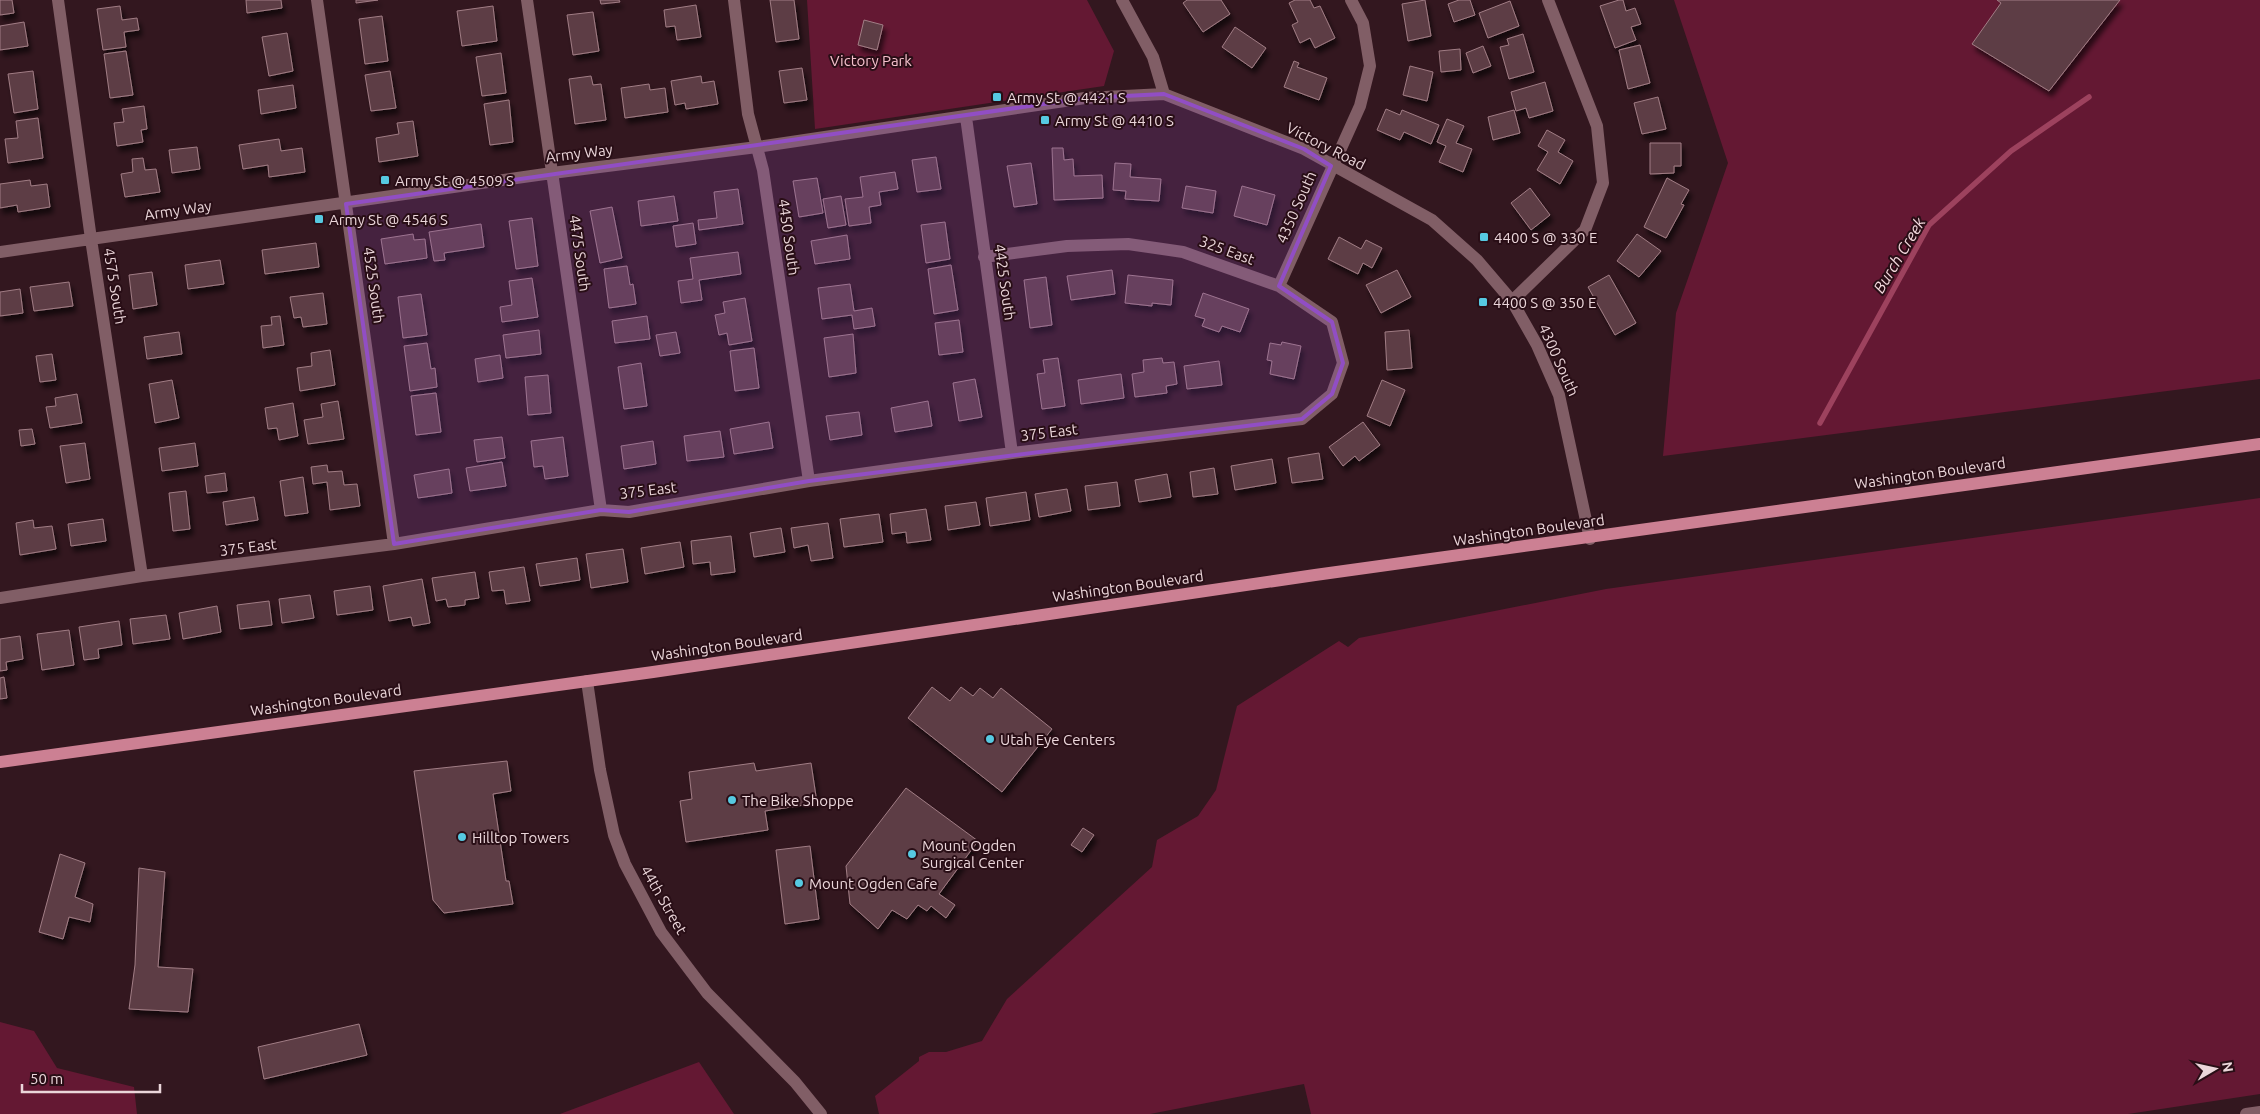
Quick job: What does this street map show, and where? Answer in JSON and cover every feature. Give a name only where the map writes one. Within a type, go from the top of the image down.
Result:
[{"type":"main road","name":"Washington Boulevard","points":[[0,762],[587,681],[1315,575],[2260,444]]},
{"type":"street","name":"4575 South","points":[[58,0],[91,239],[142,576]]},
{"type":"street","name":"4525 South","points":[[317,0],[394,544]]},
{"type":"street","name":"4475 South","points":[[527,0],[601,510]]},
{"type":"street","name":"4450 South","points":[[734,0],[748,114],[763,170],[808,481]]},
{"type":"street","points":[[1122,0],[1153,57],[1164,94]]},
{"type":"street","name":"4350 South","points":[[1279,286],[1331,166],[1360,106],[1370,66],[1363,23],[1351,0]]},
{"type":"street","points":[[1512,301],[1585,230],[1603,183],[1596,126],[1548,0]]},
{"type":"street","name":"Army Way","points":[[0,252],[346,204],[552,173],[757,147],[1085,98],[1164,94]]},
{"type":"street","name":"Victory Road","points":[[1164,94],[1304,149],[1331,166],[1432,220],[1477,260],[1512,301]]},
{"type":"street","name":"4425 South","points":[[966,117],[1012,453]]},
{"type":"street","name":"325 East","points":[[984,257],[1067,246],[1128,244],[1183,252],[1279,286],[1332,322],[1343,363],[1332,394],[1302,419]]},
{"type":"street","name":"4300 South","points":[[1512,301],[1537,346],[1559,395],[1590,538]]},
{"type":"street","name":"375 East","points":[[0,598],[142,576],[394,544],[601,510],[629,512],[808,481],[1012,453],[1302,419]]},
{"type":"street","name":"44th Street","points":[[587,681],[600,770],[614,835],[625,864],[661,932],[707,993],[795,1082],[820,1114]]},
{"type":"street","points":[[2246,1114],[2260,1112]]},
{"type":"highlighted area","points":[[1164,94],[1304,149],[1331,166],[1279,286],[1332,322],[1343,363],[1332,394],[1302,419],[809,481],[629,512],[601,510],[394,544],[346,204],[1085,98]]},
{"type":"green space","name":"Victory Park","points":[[807,0],[1087,0],[1114,51],[1104,86],[815,129]]},
{"type":"green space","points":[[1674,0],[2260,0],[2260,379],[1663,456],[1676,313],[1728,163]]},
{"type":"green space","points":[[2260,498],[2260,1094],[2128,1114],[1311,1114],[1304,1084],[1150,1114],[879,1114],[875,1096],[919,1061],[919,1057],[929,1052],[946,1052],[982,1041],[1007,999],[1152,867],[1157,840],[1198,816],[1216,790],[1237,706],[1339,641],[1348,647],[1359,638],[1606,589]]},
{"type":"green space","points":[[0,1022],[34,1031],[57,1068],[134,1087],[137,1114],[0,1114]]},
{"type":"green space","points":[[699,1062],[734,1114],[560,1114]]},
{"type":"building","points":[[0,0],[12,0],[14,13],[0,15]]},
{"type":"building","points":[[246,0],[281,0],[282,8],[247,13]]},
{"type":"building","points":[[356,0],[378,0],[356,3]]},
{"type":"building","points":[[600,0],[619,0],[620,2],[601,4]]},
{"type":"building","points":[[770,0],[794,0],[799,39],[776,42]]},
{"type":"building","points":[[1187,0],[1221,0],[1230,14],[1203,32],[1183,3]]},
{"type":"building","points":[[1295,0],[1310,0],[1314,8],[1320,6],[1335,38],[1315,48],[1310,38],[1300,43],[1292,25],[1298,22],[1289,3]]},
{"type":"building","points":[[1425,0],[1431,36],[1408,41],[1402,4]]},
{"type":"building","points":[[1459,0],[1470,0],[1475,15],[1454,22],[1448,4]]},
{"type":"building","points":[[1623,0],[1626,11],[1635,8],[1641,24],[1631,27],[1636,40],[1615,48],[1600,6]]},
{"type":"building","points":[[1997,0],[2120,0],[2049,91],[1972,44],[2001,3]]},
{"type":"building","points":[[1510,1],[1519,26],[1488,38],[1479,13]]},
{"type":"building","points":[[696,5],[701,37],[677,40],[675,26],[666,27],[664,10]]},
{"type":"building","points":[[120,6],[122,20],[137,18],[139,30],[124,32],[126,47],[103,50],[97,9]]},
{"type":"building","points":[[493,6],[497,41],[462,46],[457,11]]},
{"type":"building","points":[[593,12],[599,51],[573,55],[567,15]]},
{"type":"building","points":[[382,16],[388,61],[365,64],[359,19]]},
{"type":"building","points":[[864,20],[883,25],[877,50],[858,45]]},
{"type":"building","points":[[24,22],[28,46],[0,50],[0,26]]},
{"type":"building","points":[[1235,27],[1266,48],[1252,68],[1222,47]]},
{"type":"building","points":[[287,33],[293,71],[269,76],[262,37]]},
{"type":"building","points":[[1523,34],[1534,72],[1509,79],[1500,47],[1509,45],[1507,39]]},
{"type":"building","points":[[1640,45],[1650,83],[1628,89],[1619,50]]},
{"type":"building","points":[[1483,46],[1491,66],[1473,73],[1466,53]]},
{"type":"building","points":[[1460,49],[1461,70],[1441,72],[1439,51]]},
{"type":"building","points":[[126,51],[133,95],[110,98],[104,54]]},
{"type":"building","points":[[501,53],[506,93],[482,96],[476,57]]},
{"type":"building","points":[[1294,61],[1299,63],[1297,67],[1327,78],[1319,100],[1284,87]]},
{"type":"building","points":[[1410,66],[1433,72],[1427,101],[1403,95]]},
{"type":"building","points":[[802,68],[807,100],[784,103],[779,71]]},
{"type":"building","points":[[33,71],[38,109],[14,113],[8,74]]},
{"type":"building","points":[[390,71],[396,108],[371,111],[365,75]]},
{"type":"building","points":[[591,76],[593,85],[601,84],[606,120],[575,124],[569,79]]},
{"type":"building","points":[[701,76],[702,83],[714,81],[718,104],[686,109],[685,103],[675,105],[671,81]]},
{"type":"building","points":[[1545,82],[1553,111],[1529,118],[1526,108],[1516,111],[1511,92]]},
{"type":"building","points":[[649,84],[650,90],[665,88],[668,112],[625,118],[621,88]]},
{"type":"building","points":[[293,85],[296,108],[261,114],[258,90]]},
{"type":"building","points":[[1658,97],[1666,129],[1642,134],[1634,103]]},
{"type":"building","points":[[509,100],[513,142],[490,145],[484,104]]},
{"type":"building","points":[[144,106],[147,129],[141,130],[143,142],[117,146],[114,123],[124,122],[122,109]]},
{"type":"building","points":[[1386,109],[1400,115],[1402,110],[1439,125],[1431,144],[1404,132],[1400,140],[1377,130]]},
{"type":"building","points":[[1514,110],[1520,133],[1493,140],[1488,117]]},
{"type":"building","points":[[38,118],[43,158],[8,163],[5,139],[18,138],[16,121]]},
{"type":"building","points":[[1447,119],[1464,126],[1456,143],[1472,149],[1463,172],[1439,162],[1446,146],[1437,142]]},
{"type":"building","points":[[413,121],[418,156],[379,162],[376,138],[399,134],[397,123]]},
{"type":"building","points":[[1547,130],[1565,140],[1558,152],[1573,161],[1560,184],[1537,170],[1548,152],[1538,146]]},
{"type":"building","points":[[279,139],[281,151],[302,148],[305,172],[269,177],[268,165],[243,169],[239,145]]},
{"type":"building","points":[[1650,143],[1681,143],[1681,166],[1674,166],[1674,173],[1650,174]]},
{"type":"building","points":[[197,147],[200,169],[172,173],[169,150]]},
{"type":"building","points":[[1052,148],[1063,148],[1064,160],[1073,159],[1074,176],[1102,175],[1103,198],[1054,200]]},
{"type":"building","points":[[936,157],[941,189],[917,192],[912,160]]},
{"type":"building","points":[[143,158],[145,170],[156,169],[160,192],[125,197],[121,174],[133,172],[132,159]]},
{"type":"building","points":[[1031,163],[1037,204],[1014,207],[1007,166]]},
{"type":"building","points":[[1115,163],[1131,164],[1130,177],[1161,179],[1159,201],[1125,199],[1126,191],[1113,190]]},
{"type":"building","points":[[895,172],[898,189],[879,192],[881,205],[869,207],[871,223],[849,226],[845,199],[863,197],[860,177]]},
{"type":"building","points":[[817,178],[823,213],[799,217],[793,181]]},
{"type":"building","points":[[1667,178],[1689,190],[1681,204],[1684,205],[1666,238],[1644,227]]},
{"type":"building","points":[[30,180],[31,186],[47,184],[50,207],[18,212],[17,205],[0,208],[0,184]]},
{"type":"building","points":[[1186,186],[1216,191],[1213,213],[1182,208]]},
{"type":"building","points":[[1242,186],[1275,195],[1267,225],[1234,216]]},
{"type":"building","points":[[1530,188],[1550,215],[1531,230],[1511,203]]},
{"type":"building","points":[[738,189],[743,224],[699,230],[698,220],[717,218],[714,192]]},
{"type":"building","points":[[674,196],[678,221],[641,226],[638,201]]},
{"type":"building","points":[[841,196],[846,225],[828,228],[823,199]]},
{"type":"building","points":[[612,207],[622,258],[600,263],[590,211]]},
{"type":"building","points":[[532,218],[538,266],[516,269],[509,221]]},
{"type":"building","points":[[945,222],[950,259],[926,263],[921,225]]},
{"type":"building","points":[[693,223],[696,244],[676,247],[673,226]]},
{"type":"building","points":[[481,224],[484,247],[444,253],[445,260],[434,261],[429,232]]},
{"type":"building","points":[[413,234],[414,240],[425,239],[427,258],[385,264],[381,239]]},
{"type":"building","points":[[1637,234],[1661,251],[1639,277],[1617,261]]},
{"type":"building","points":[[847,235],[850,259],[815,264],[811,241]]},
{"type":"building","points":[[1339,237],[1361,249],[1366,240],[1382,248],[1372,268],[1363,263],[1358,274],[1328,259]]},
{"type":"building","points":[[316,243],[319,267],[265,274],[262,250]]},
{"type":"building","points":[[738,252],[741,274],[699,280],[702,300],[681,303],[678,281],[693,279],[690,258]]},
{"type":"building","points":[[220,260],[224,284],[188,289],[185,265]]},
{"type":"building","points":[[951,265],[958,310],[934,314],[928,269]]},
{"type":"building","points":[[627,266],[630,285],[633,284],[636,304],[609,308],[604,269]]},
{"type":"building","points":[[1112,270],[1115,294],[1071,300],[1067,276]]},
{"type":"building","points":[[1397,270],[1411,297],[1381,313],[1366,285]]},
{"type":"building","points":[[152,272],[157,305],[133,309],[129,275]]},
{"type":"building","points":[[1128,275],[1173,280],[1171,305],[1152,303],[1152,306],[1125,303]]},
{"type":"building","points":[[1609,275],[1636,323],[1615,335],[1588,287]]},
{"type":"building","points":[[1046,277],[1052,325],[1030,328],[1024,280]]},
{"type":"building","points":[[532,278],[538,317],[502,322],[500,307],[512,305],[509,281]]},
{"type":"building","points":[[69,282],[73,306],[34,311],[30,287]]},
{"type":"building","points":[[850,284],[854,311],[872,308],[875,326],[854,329],[852,315],[822,319],[818,288]]},
{"type":"building","points":[[20,289],[23,313],[0,316],[0,292]]},
{"type":"building","points":[[323,293],[327,324],[303,327],[301,317],[294,318],[290,297]]},
{"type":"building","points":[[1203,293],[1249,309],[1240,332],[1222,326],[1219,332],[1202,326],[1205,319],[1195,316]]},
{"type":"building","points":[[421,294],[427,335],[403,338],[398,297]]},
{"type":"building","points":[[745,298],[752,341],[729,345],[727,333],[719,335],[715,315],[725,313],[723,302]]},
{"type":"building","points":[[280,316],[284,345],[263,348],[261,326],[272,325],[271,317]]},
{"type":"building","points":[[647,316],[650,339],[615,343],[612,321]]},
{"type":"building","points":[[959,320],[963,352],[939,355],[935,323]]},
{"type":"building","points":[[539,330],[541,354],[506,358],[503,335]]},
{"type":"building","points":[[1409,330],[1412,368],[1387,370],[1385,332]]},
{"type":"building","points":[[179,332],[182,354],[147,359],[144,337]]},
{"type":"building","points":[[676,332],[680,353],[660,356],[656,335]]},
{"type":"building","points":[[853,334],[856,373],[829,377],[824,338]]},
{"type":"building","points":[[1282,342],[1301,346],[1294,379],[1270,374],[1272,361],[1267,360],[1270,343],[1281,345]]},
{"type":"building","points":[[427,343],[431,369],[435,368],[437,387],[410,391],[404,346]]},
{"type":"building","points":[[754,348],[759,388],[735,391],[730,351]]},
{"type":"building","points":[[330,350],[335,385],[300,391],[297,368],[312,366],[311,353]]},
{"type":"building","points":[[52,354],[56,380],[40,382],[36,356]]},
{"type":"building","points":[[500,355],[503,378],[478,382],[475,359]]},
{"type":"building","points":[[1058,358],[1065,406],[1042,409],[1037,374],[1045,373],[1043,360]]},
{"type":"building","points":[[1162,358],[1163,363],[1174,362],[1177,384],[1166,386],[1167,393],[1135,397],[1132,374],[1144,372],[1143,360]]},
{"type":"building","points":[[1219,361],[1222,385],[1187,389],[1184,366]]},
{"type":"building","points":[[641,363],[647,406],[624,409],[618,367]]},
{"type":"building","points":[[1121,374],[1124,398],[1081,404],[1078,380]]},
{"type":"building","points":[[548,375],[551,413],[528,415],[525,377]]},
{"type":"building","points":[[975,379],[982,417],[959,421],[953,383]]},
{"type":"building","points":[[172,380],[179,418],[155,423],[149,384]]},
{"type":"building","points":[[1382,380],[1405,390],[1390,426],[1367,416]]},
{"type":"building","points":[[436,393],[441,432],[416,435],[411,396]]},
{"type":"building","points":[[77,394],[82,423],[50,428],[46,407],[56,406],[55,398]]},
{"type":"building","points":[[338,401],[344,439],[308,444],[304,420],[323,417],[321,404]]},
{"type":"building","points":[[928,401],[932,426],[895,432],[891,408]]},
{"type":"building","points":[[293,403],[298,436],[279,440],[277,428],[268,429],[265,408]]},
{"type":"building","points":[[859,412],[862,435],[830,440],[826,416]]},
{"type":"building","points":[[769,422],[773,448],[734,454],[730,429]]},
{"type":"building","points":[[1363,422],[1380,445],[1359,461],[1355,456],[1343,466],[1329,447]]},
{"type":"building","points":[[32,429],[35,444],[21,446],[19,430]]},
{"type":"building","points":[[720,431],[724,457],[687,461],[684,436]]},
{"type":"building","points":[[502,437],[505,458],[477,462],[474,440]]},
{"type":"building","points":[[563,437],[568,476],[545,479],[543,466],[534,467],[531,441]]},
{"type":"building","points":[[653,441],[656,464],[624,469],[621,446]]},
{"type":"building","points":[[85,443],[90,479],[66,483],[60,446]]},
{"type":"building","points":[[195,443],[198,466],[162,471],[159,448]]},
{"type":"building","points":[[1319,453],[1323,479],[1292,483],[1288,458]]},
{"type":"building","points":[[1272,459],[1276,483],[1235,490],[1231,466]]},
{"type":"building","points":[[502,462],[506,486],[470,491],[466,468]]},
{"type":"building","points":[[327,465],[328,472],[342,471],[344,485],[357,484],[360,506],[330,510],[327,482],[313,484],[311,467]]},
{"type":"building","points":[[1214,468],[1218,494],[1193,497],[1190,472]]},
{"type":"building","points":[[449,469],[452,493],[418,498],[414,475]]},
{"type":"building","points":[[225,473],[227,491],[207,493],[205,476]]},
{"type":"building","points":[[1167,474],[1171,497],[1139,502],[1135,480]]},
{"type":"building","points":[[303,477],[308,513],[285,516],[280,481]]},
{"type":"building","points":[[1117,482],[1120,506],[1088,510],[1085,486]]},
{"type":"building","points":[[1067,489],[1071,511],[1039,517],[1035,494]]},
{"type":"building","points":[[186,491],[190,529],[173,531],[169,493]]},
{"type":"building","points":[[1026,492],[1030,520],[990,526],[986,498]]},
{"type":"building","points":[[254,497],[258,520],[226,525],[223,502]]},
{"type":"building","points":[[976,502],[980,525],[948,530],[945,506]]},
{"type":"building","points":[[926,509],[931,540],[907,543],[906,532],[892,534],[890,514]]},
{"type":"building","points":[[879,514],[883,542],[844,547],[840,519]]},
{"type":"building","points":[[103,519],[106,541],[71,546],[68,524]]},
{"type":"building","points":[[33,520],[34,528],[52,526],[56,549],[20,555],[16,523]]},
{"type":"building","points":[[828,523],[833,558],[811,561],[808,545],[794,548],[791,528]]},
{"type":"building","points":[[781,528],[785,552],[754,557],[750,533]]},
{"type":"building","points":[[731,536],[735,572],[711,575],[710,562],[693,564],[691,541]]},
{"type":"building","points":[[680,542],[684,567],[645,574],[641,548]]},
{"type":"building","points":[[623,549],[628,582],[591,588],[586,554]]},
{"type":"building","points":[[577,558],[580,580],[540,586],[536,564]]},
{"type":"building","points":[[524,567],[530,601],[506,604],[504,590],[492,591],[489,572]]},
{"type":"building","points":[[475,572],[479,598],[465,600],[465,605],[448,607],[446,599],[436,601],[432,578]]},
{"type":"building","points":[[422,579],[430,623],[413,626],[411,617],[389,621],[383,586]]},
{"type":"building","points":[[370,586],[373,610],[337,615],[334,591]]},
{"type":"building","points":[[310,595],[314,618],[282,623],[279,599]]},
{"type":"building","points":[[269,601],[272,625],[240,629],[237,605]]},
{"type":"building","points":[[217,606],[221,632],[183,639],[179,613]]},
{"type":"building","points":[[166,615],[170,639],[133,644],[130,619]]},
{"type":"building","points":[[119,621],[122,645],[98,649],[99,658],[84,660],[79,627]]},
{"type":"building","points":[[69,630],[74,665],[42,670],[37,634]]},
{"type":"building","points":[[20,636],[23,659],[6,662],[7,670],[0,671],[0,639]]},
{"type":"building","points":[[4,677],[7,698],[0,699],[0,678]]},
{"type":"building","name":"Utah Eye Centers","points":[[932,687],[950,701],[961,687],[973,696],[980,688],[993,698],[1001,688],[1052,729],[1002,792],[908,718]]},
{"type":"building","name":"Hilltop Towers","points":[[507,761],[511,791],[493,794],[506,881],[509,881],[513,904],[444,913],[433,900],[414,771]]},
{"type":"building","points":[[754,763],[756,771],[811,763],[817,803],[765,811],[768,830],[686,842],[680,801],[692,799],[689,772]]},
{"type":"building","name":"Mount Ogden Surgical Center","points":[[906,788],[978,841],[939,894],[955,905],[946,918],[931,906],[927,911],[918,905],[907,919],[892,910],[878,929],[850,904],[846,866]]},
{"type":"building","points":[[1083,828],[1094,835],[1082,852],[1071,845]]},
{"type":"building","points":[[810,846],[819,919],[785,924],[776,850]]},
{"type":"building","points":[[60,854],[85,863],[75,897],[93,904],[90,922],[69,917],[63,939],[39,932]]},
{"type":"building","points":[[139,868],[165,872],[158,967],[193,969],[188,1012],[129,1009],[135,965]]},
{"type":"building","points":[[359,1024],[367,1055],[264,1079],[258,1047]]},
{"type":"waterway","name":"Burch Creek","points":[[1820,423],[1929,225],[2011,151],[2089,97]]},
{"type":"place","name":"Army St @ 4421 S","points":[[997,97]]},
{"type":"place","name":"Army St @ 4410 S","points":[[1045,120]]},
{"type":"place","name":"Army St @ 4509 S","points":[[385,180]]},
{"type":"place","name":"Army St @ 4546 S","points":[[319,219]]},
{"type":"place","name":"4400 S @ 330 E","points":[[1484,237]]},
{"type":"place","name":"4400 S @ 350 E","points":[[1483,302]]},
{"type":"place","name":"Utah Eye Centers","points":[[990,739]]},
{"type":"place","name":"The Bike Shoppe","points":[[732,800]]},
{"type":"place","name":"Hilltop Towers","points":[[462,837]]},
{"type":"place","name":"Mount Ogden Surgical Center","points":[[912,854]]},
{"type":"place","name":"Mount Ogden Cafe","points":[[799,883]]}]
